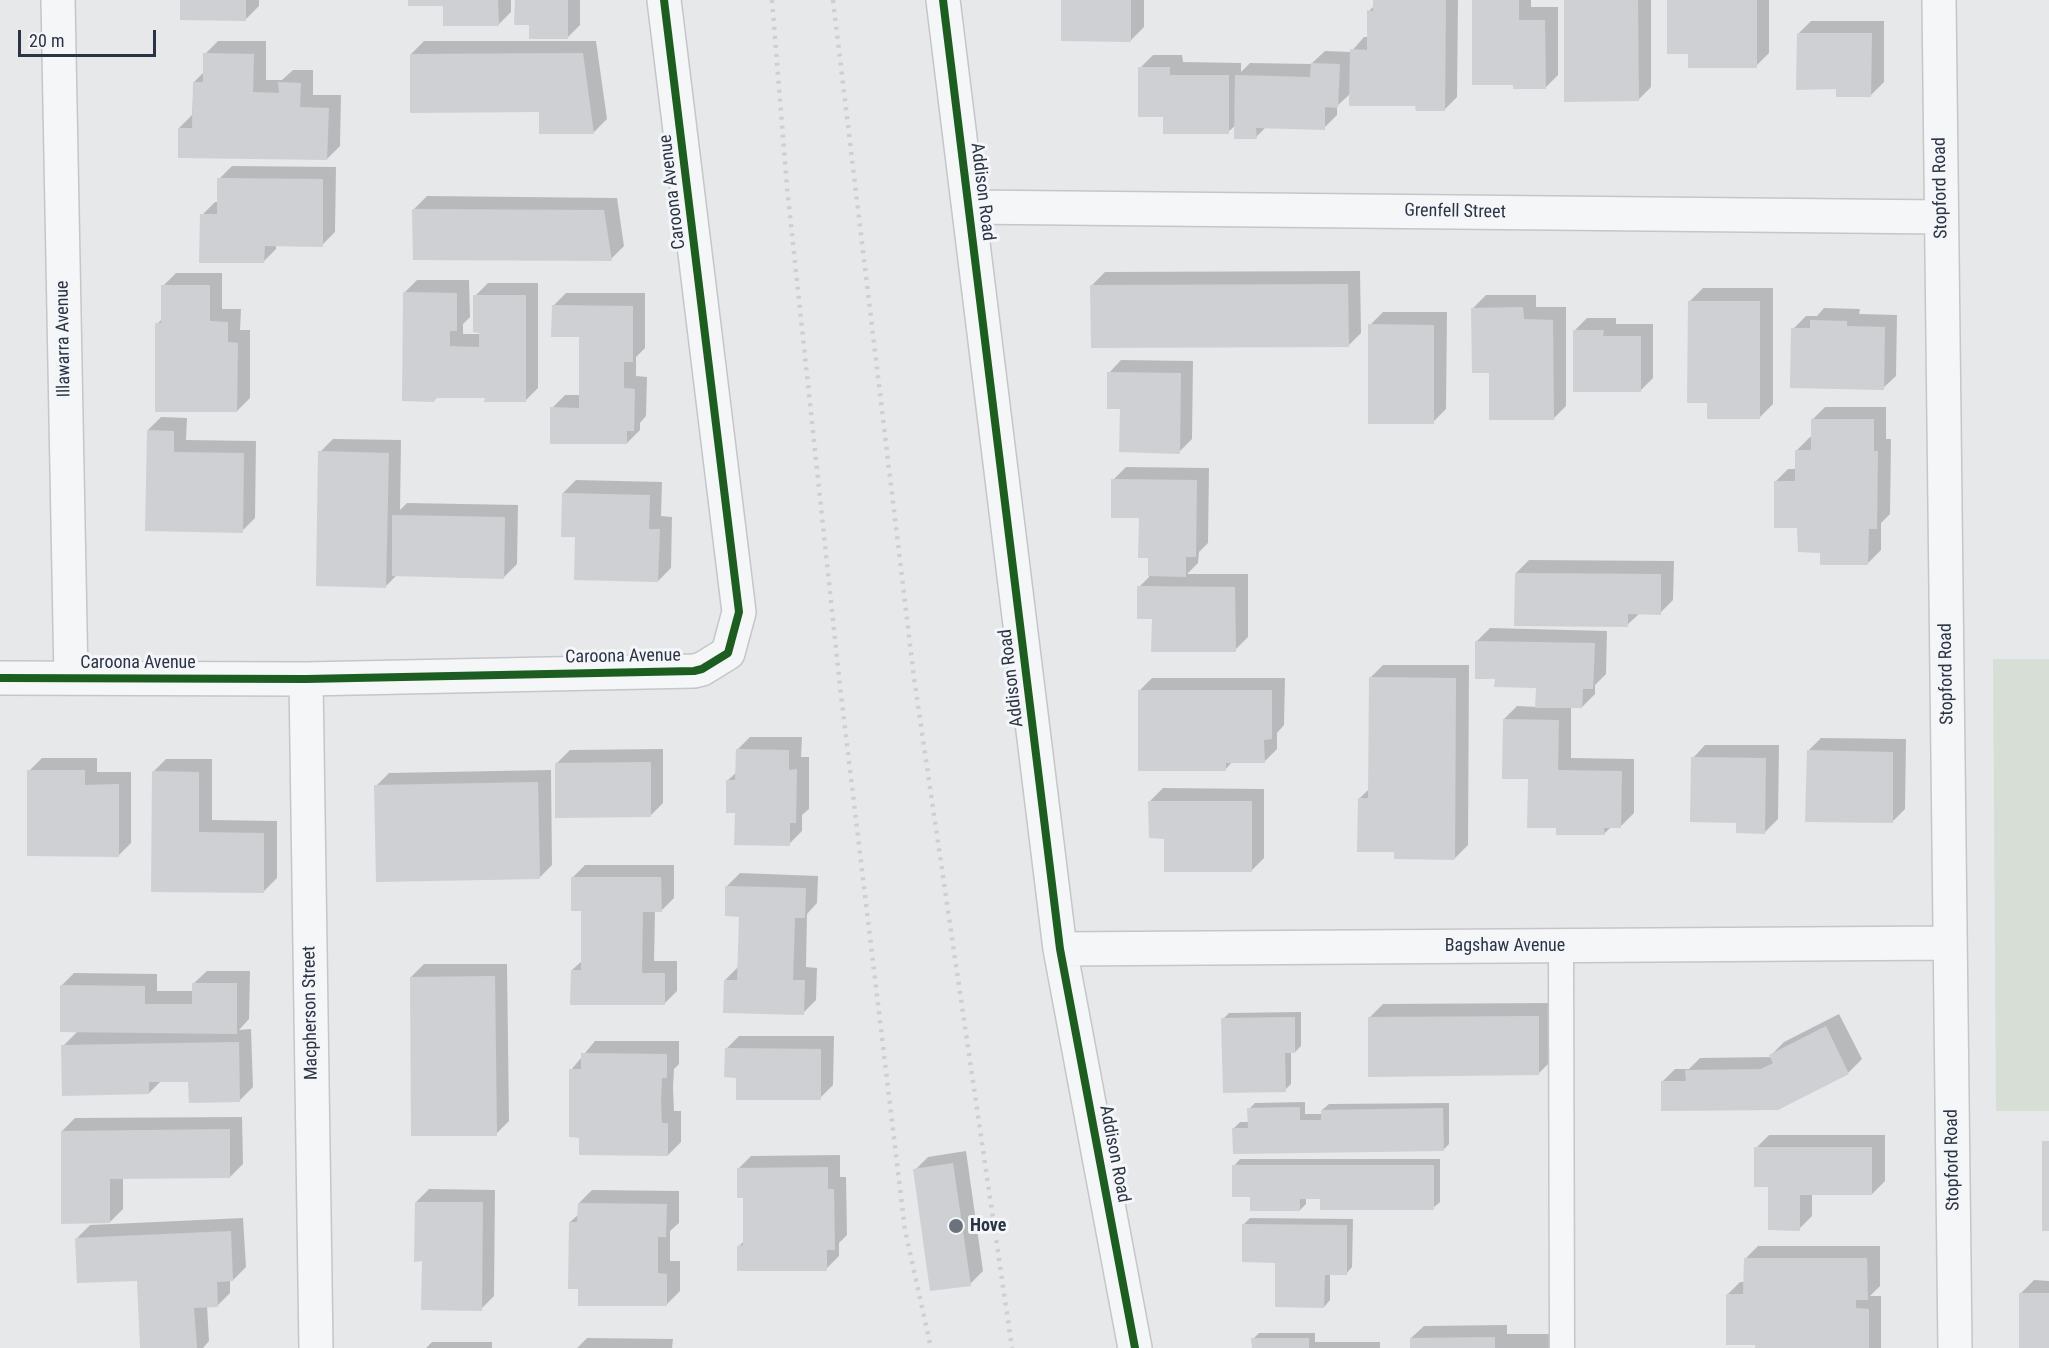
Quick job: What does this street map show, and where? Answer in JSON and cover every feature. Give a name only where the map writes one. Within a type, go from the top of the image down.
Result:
[{"type":"street","name":"Illawarra Avenue","points":[[58,0],[71,678]]},
{"type":"street","name":"Caroona Avenue","points":[[0,678],[306,679],[694,671],[702,669],[728,653],[739,612],[664,0]]},
{"type":"street","name":"Addison Road","points":[[943,0],[1060,949],[1135,1348]]},
{"type":"street","name":"Stopford Road","points":[[1939,0],[1955,1348]]},
{"type":"street","name":"Grenfell Street","points":[[969,207],[1941,217]]},
{"type":"street","name":"Macpherson Street","points":[[306,679],[316,1348]]},
{"type":"street","name":"Bagshaw Avenue","points":[[1060,949],[1950,943]]},
{"type":"lane","points":[[1561,945],[1562,1348]]},
{"type":"shaded area","points":[[1993,659],[2049,659],[2049,1111],[1996,1111]]},
{"type":"building","points":[[180,0],[246,0],[246,21],[180,20]]},
{"type":"building","points":[[408,0],[498,0],[499,26],[443,26],[443,6],[408,6]]},
{"type":"building","points":[[515,0],[568,0],[568,39],[529,39],[529,25],[514,25]]},
{"type":"building","points":[[1061,0],[1131,0],[1131,42],[1061,41]]},
{"type":"building","points":[[1373,0],[1446,0],[1445,111],[1416,111],[1415,106],[1349,106],[1350,49],[1367,50],[1367,10],[1373,11]]},
{"type":"building","points":[[1472,0],[1519,0],[1519,20],[1545,20],[1546,89],[1513,89],[1513,85],[1472,85]]},
{"type":"building","points":[[1564,0],[1638,0],[1639,101],[1564,102]]},
{"type":"building","points":[[1667,0],[1757,0],[1757,68],[1688,68],[1688,54],[1667,54]]},
{"type":"building","points":[[1797,33],[1872,33],[1871,97],[1836,97],[1836,89],[1796,90]]},
{"type":"building","points":[[203,53],[254,54],[253,92],[279,93],[278,82],[301,83],[300,107],[329,108],[327,160],[178,158],[178,128],[192,128],[193,82],[203,82]]},
{"type":"building","points":[[583,53],[594,134],[539,134],[539,112],[410,113],[410,54]]},
{"type":"building","points":[[1311,63],[1340,64],[1338,108],[1325,107],[1325,130],[1256,128],[1257,139],[1234,139],[1235,75],[1310,77]]},
{"type":"building","points":[[1138,67],[1170,67],[1170,75],[1229,75],[1229,134],[1163,134],[1163,117],[1138,117]]},
{"type":"building","points":[[217,178],[323,179],[323,247],[265,246],[264,263],[199,263],[200,214],[217,214]]},
{"type":"building","points":[[412,209],[604,210],[612,261],[413,260]]},
{"type":"building","points":[[1348,284],[1349,347],[1091,348],[1090,285]]},
{"type":"building","points":[[161,285],[210,285],[210,321],[228,322],[228,342],[238,343],[237,412],[155,412],[155,323],[161,323]]},
{"type":"building","points":[[403,292],[457,293],[457,331],[450,331],[450,346],[479,347],[479,333],[473,332],[473,295],[526,295],[526,402],[484,402],[485,398],[435,398],[434,402],[402,401]]},
{"type":"building","points":[[1688,301],[1760,301],[1760,419],[1707,419],[1707,403],[1687,403]]},
{"type":"building","points":[[552,305],[633,306],[633,362],[624,362],[624,388],[635,389],[634,431],[627,431],[627,444],[550,444],[550,407],[579,408],[579,337],[551,337]]},
{"type":"building","points":[[1523,307],[1524,319],[1553,320],[1554,420],[1489,420],[1489,373],[1472,373],[1471,308]]},
{"type":"building","points":[[1810,320],[1847,321],[1847,326],[1885,327],[1884,390],[1790,388],[1791,328],[1810,328]]},
{"type":"building","points":[[1368,324],[1434,325],[1434,424],[1368,424]]},
{"type":"building","points":[[1573,330],[1604,330],[1603,336],[1641,336],[1641,392],[1573,392]]},
{"type":"building","points":[[1107,372],[1181,373],[1180,454],[1119,452],[1120,409],[1107,409]]},
{"type":"building","points":[[1811,419],[1874,419],[1874,451],[1878,451],[1877,529],[1869,529],[1868,565],[1820,565],[1820,553],[1798,552],[1797,528],[1774,528],[1774,481],[1795,481],[1795,450],[1811,450]]},
{"type":"building","points":[[147,430],[174,431],[174,452],[244,453],[243,533],[145,531]]},
{"type":"building","points":[[318,451],[389,453],[386,588],[316,586]]},
{"type":"building","points":[[1111,479],[1197,480],[1196,557],[1186,557],[1186,577],[1148,576],[1148,558],[1138,558],[1139,518],[1111,518]]},
{"type":"building","points":[[562,493],[650,495],[649,529],[660,529],[658,582],[574,580],[575,537],[561,537]]},
{"type":"building","points":[[392,515],[505,517],[504,579],[392,576]]},
{"type":"building","points":[[1515,573],[1661,574],[1661,615],[1628,614],[1628,627],[1514,626]]},
{"type":"building","points":[[1137,586],[1235,587],[1236,652],[1151,652],[1152,619],[1137,619]]},
{"type":"building","points":[[1475,641],[1595,643],[1593,689],[1583,689],[1582,708],[1535,708],[1536,688],[1494,687],[1495,679],[1475,679]]},
{"type":"building","points":[[1369,677],[1456,678],[1455,860],[1394,859],[1394,852],[1357,852],[1358,798],[1368,798]]},
{"type":"building","points":[[1138,690],[1272,690],[1272,739],[1264,740],[1265,763],[1226,763],[1226,771],[1138,771]]},
{"type":"building","points":[[1503,719],[1559,720],[1558,770],[1622,771],[1621,828],[1604,828],[1605,835],[1556,835],[1556,828],[1527,828],[1528,779],[1502,779]]},
{"type":"building","points":[[736,749],[789,750],[789,770],[797,769],[796,823],[790,823],[790,846],[734,845],[735,813],[726,813],[726,780],[735,780]]},
{"type":"building","points":[[1807,750],[1893,752],[1893,823],[1805,822]]},
{"type":"building","points":[[1691,757],[1766,758],[1765,834],[1736,833],[1736,823],[1690,822]]},
{"type":"building","points":[[651,762],[651,817],[555,818],[555,763]]},
{"type":"building","points":[[27,770],[85,770],[85,785],[119,784],[119,857],[27,856]]},
{"type":"building","points":[[152,771],[199,772],[199,832],[264,833],[264,893],[151,892]]},
{"type":"building","points":[[538,782],[540,879],[376,882],[374,785]]},
{"type":"building","points":[[1148,801],[1252,801],[1252,872],[1164,872],[1164,839],[1149,838]]},
{"type":"building","points":[[571,877],[661,877],[662,912],[643,912],[642,973],[665,973],[665,1005],[570,1005],[571,970],[581,970],[581,911],[571,911]]},
{"type":"building","points":[[725,886],[806,888],[805,918],[795,918],[793,980],[805,980],[804,1015],[723,1013],[724,980],[737,980],[739,917],[725,916]]},
{"type":"building","points":[[495,976],[497,1136],[411,1136],[410,977]]},
{"type":"building","points":[[192,983],[237,983],[237,1034],[60,1032],[60,985],[145,986],[145,1004],[192,1004]]},
{"type":"building","points":[[1539,1016],[1539,1075],[1368,1077],[1368,1017]]},
{"type":"building","points":[[1295,1017],[1295,1053],[1285,1053],[1286,1092],[1223,1093],[1221,1018]]},
{"type":"building","points":[[1826,1026],[1849,1074],[1778,1110],[1661,1111],[1661,1081],[1686,1081],[1685,1070],[1761,1069],[1773,1063],[1769,1055]]},
{"type":"building","points":[[239,1042],[240,1102],[189,1103],[188,1082],[149,1082],[149,1094],[62,1096],[61,1045]]},
{"type":"building","points":[[725,1048],[821,1049],[821,1100],[736,1100],[736,1078],[724,1077]]},
{"type":"building","points":[[581,1053],[667,1054],[667,1078],[662,1078],[661,1102],[662,1123],[668,1123],[668,1156],[579,1155],[579,1138],[569,1137],[569,1069],[581,1069]]},
{"type":"building","points":[[1300,1107],[1300,1120],[1321,1120],[1321,1110],[1443,1108],[1444,1151],[1233,1154],[1232,1128],[1248,1128],[1247,1108]]},
{"type":"building","points":[[230,1129],[230,1178],[110,1179],[110,1223],[61,1224],[61,1131]]},
{"type":"building","points":[[2042,1141],[2049,1141],[2049,1231],[2042,1231]]},
{"type":"building","points":[[1754,1147],[1872,1147],[1872,1195],[1800,1195],[1800,1231],[1768,1230],[1768,1187],[1754,1187]]},
{"type":"building","points":[[953,1163],[971,1286],[930,1291],[913,1169]]},
{"type":"building","points":[[1232,1165],[1434,1165],[1434,1210],[1320,1210],[1320,1199],[1300,1199],[1300,1211],[1250,1211],[1250,1197],[1232,1197]]},
{"type":"building","points":[[828,1167],[828,1189],[834,1189],[835,1250],[827,1250],[827,1271],[737,1271],[737,1246],[743,1245],[743,1198],[737,1198],[737,1168]]},
{"type":"building","points":[[415,1202],[483,1202],[482,1311],[421,1310],[422,1261],[414,1262]]},
{"type":"building","points":[[578,1203],[667,1204],[666,1237],[658,1237],[658,1273],[667,1274],[667,1306],[578,1306],[578,1289],[568,1289],[569,1222],[577,1222]]},
{"type":"building","points":[[1242,1224],[1347,1225],[1347,1275],[1325,1275],[1324,1308],[1275,1307],[1275,1263],[1242,1262]]},
{"type":"building","points":[[231,1231],[233,1281],[217,1282],[218,1307],[194,1308],[197,1348],[140,1348],[137,1281],[77,1283],[75,1238]]},
{"type":"building","points":[[1744,1258],[1867,1258],[1868,1300],[1856,1300],[1856,1308],[1869,1309],[1869,1348],[1755,1348],[1755,1345],[1726,1345],[1726,1294],[1743,1294]]},
{"type":"building","points":[[2019,1293],[2049,1293],[2049,1348],[2019,1348]]},
{"type":"building","points":[[1495,1337],[1495,1348],[1410,1348],[1410,1338]]},
{"type":"building","points":[[1251,1338],[1309,1338],[1309,1348],[1252,1348]]},
{"type":"railway","points":[[772,0],[787,187],[840,686],[905,1230],[931,1348]]},
{"type":"railway","points":[[833,0],[914,678],[1012,1348]]},
{"type":"cycle path","points":[[0,678],[306,679],[694,671],[702,669],[728,653],[739,612],[664,0]]},
{"type":"cycle path","points":[[943,0],[1060,949],[1135,1348]]},
{"type":"place","name":"Hove","points":[[956,1226]]}]
